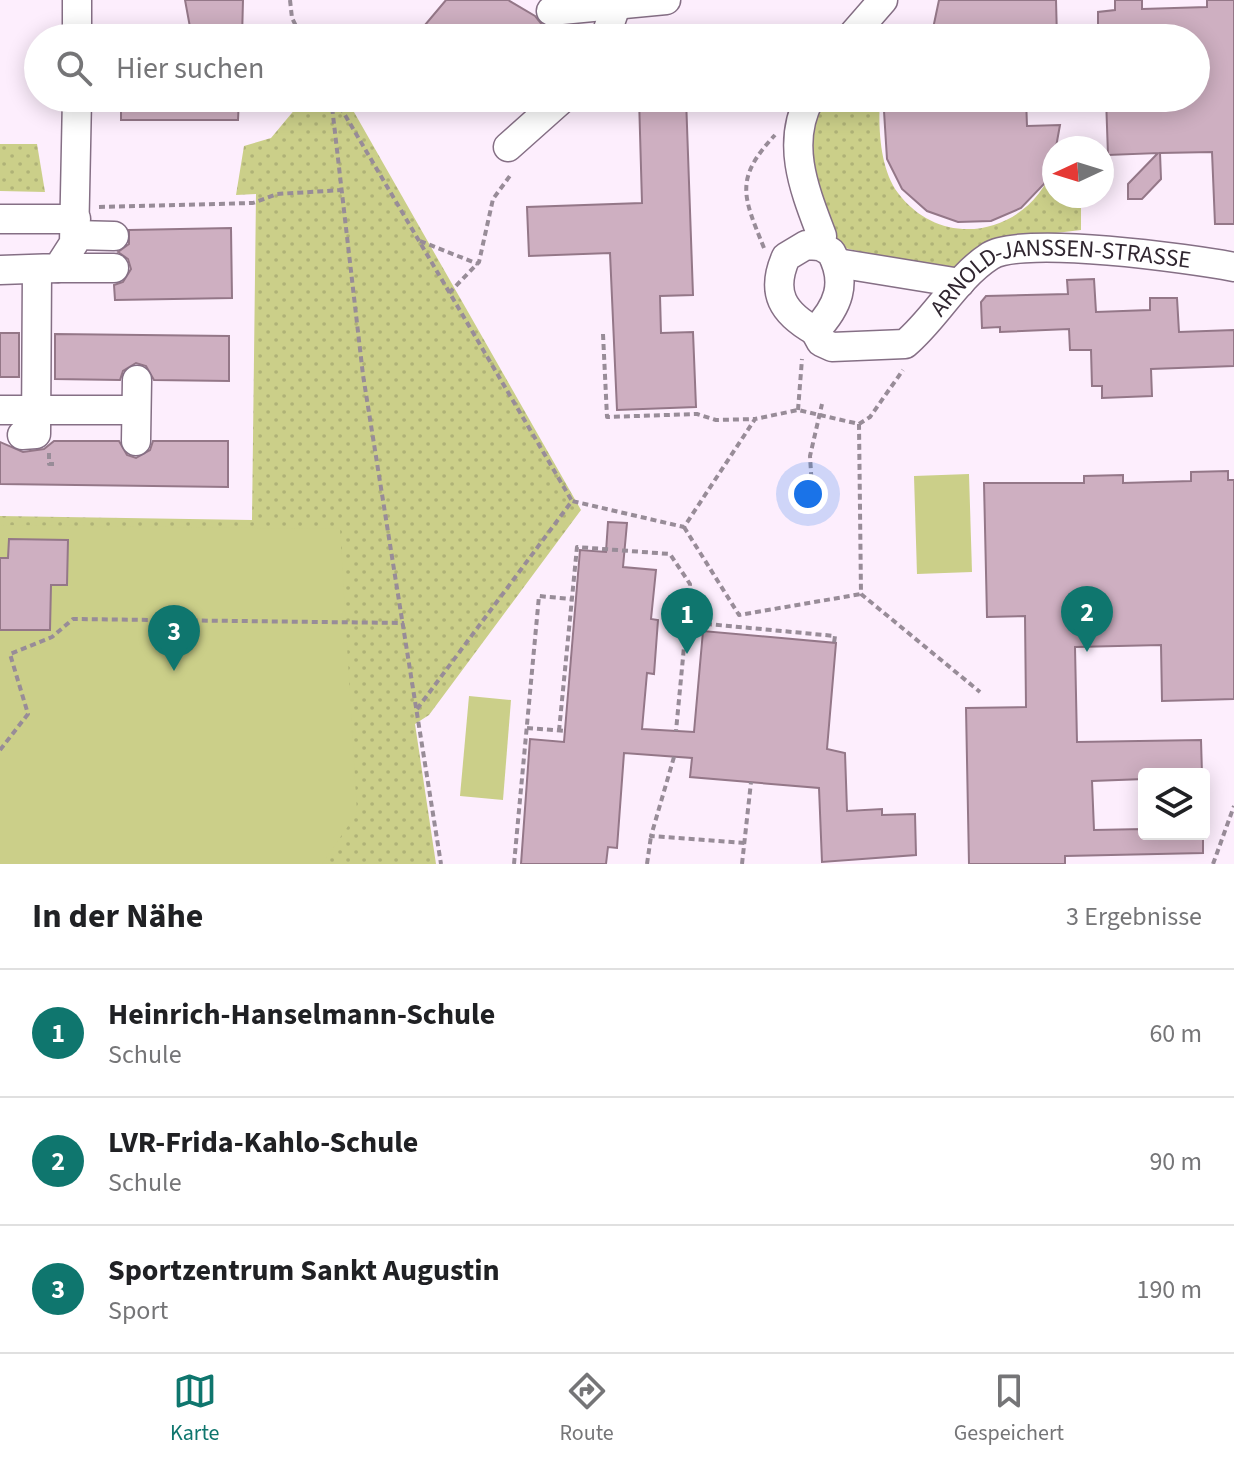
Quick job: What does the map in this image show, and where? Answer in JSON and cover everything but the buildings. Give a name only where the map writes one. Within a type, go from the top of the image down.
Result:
[{"type":"lane","points":[[77,0],[77,24]]},
{"type":"lane","points":[[551,11],[666,0]]},
{"type":"lane","points":[[862,24],[883,0]]},
{"type":"lane","points":[[610,24],[617,3]]},
{"type":"lane","points":[[36,428],[48,269],[74,243],[77,112]]},
{"type":"lane","points":[[515,155],[551,112]]},
{"type":"lane","points":[[805,112],[796,157],[828,255],[840,291],[837,304],[818,337],[788,313],[779,284],[786,257],[806,245],[828,255],[960,283]]},
{"type":"lane","points":[[0,219],[76,220],[114,236]]},
{"type":"lane","name":"ARNOLD-JANSSEN-STRASSE","points":[[818,337],[832,347],[905,344],[960,283],[993,254],[1043,248],[1151,253],[1234,267]]},
{"type":"lane","points":[[0,270],[114,268]]},
{"type":"lane","points":[[136,441],[137,380]]},
{"type":"lane","points":[[0,410],[36,428],[136,410]]},
{"type":"path","points":[[290,0],[295,24]]},
{"type":"path","points":[[335,112],[363,375],[441,864]]},
{"type":"path","points":[[341,112],[572,501],[684,527],[739,615],[861,594],[980,692]]},
{"type":"path","points":[[765,251],[748,208],[745,178],[760,151],[798,112]]},
{"type":"path","points":[[449,293],[478,264],[493,199],[515,155]]},
{"type":"path","points":[[76,220],[253,203],[277,194],[343,190]]},
{"type":"path","points":[[418,240],[478,264]]},
{"type":"path","points":[[603,334],[607,417],[697,414],[716,420],[755,419],[798,410],[859,424],[870,417],[905,368]]},
{"type":"path","points":[[798,410],[802,354],[818,337]]},
{"type":"path","points":[[812,488],[810,456],[822,404]]},
{"type":"path","points":[[684,527],[755,419]]},
{"type":"path","points":[[859,424],[861,594]]},
{"type":"path","points":[[417,709],[572,501]]},
{"type":"path","points":[[527,728],[562,731],[577,547],[670,554],[690,584],[676,731]]},
{"type":"path","points":[[514,864],[539,596],[572,599]]},
{"type":"path","points":[[0,750],[28,714],[10,654],[52,637],[73,619],[404,623]]},
{"type":"path","points":[[686,622],[835,636],[834,643]]},
{"type":"path","points":[[647,864],[651,836],[674,757]]},
{"type":"path","points":[[742,864],[751,782]]},
{"type":"path","points":[[1213,864],[1234,806]]},
{"type":"path","points":[[651,836],[745,843]]},
{"type":"green space","points":[[293,112],[354,112],[581,510],[429,715],[415,724],[436,864],[0,864],[0,516],[252,520],[256,194],[236,195],[244,146],[271,138]]},
{"type":"green space","points":[[814,112],[879,112],[882,148],[892,183],[917,212],[939,224],[962,229],[985,227],[1007,220],[1026,207],[1042,189],[1042,208],[1081,208],[1081,230],[996,240],[951,272],[840,247],[803,154]]},
{"type":"green space","points":[[0,144],[37,144],[45,192],[0,191]]},
{"type":"green space","points":[[969,474],[972,572],[917,574],[914,476]]},
{"type":"green space","points":[[0,525],[340,529],[357,813],[322,864],[0,864]]},
{"type":"green space","points":[[469,696],[511,700],[503,800],[460,796]]},
{"type":"place","name":"LVR-Frida-Kahlo-Schule","points":[[1087,652]]},
{"type":"place","name":"Heinrich-Hanselmann-Schule","points":[[687,654]]},
{"type":"place","name":"Sportzentrum Sankt Augustin","points":[[174,671]]}]
